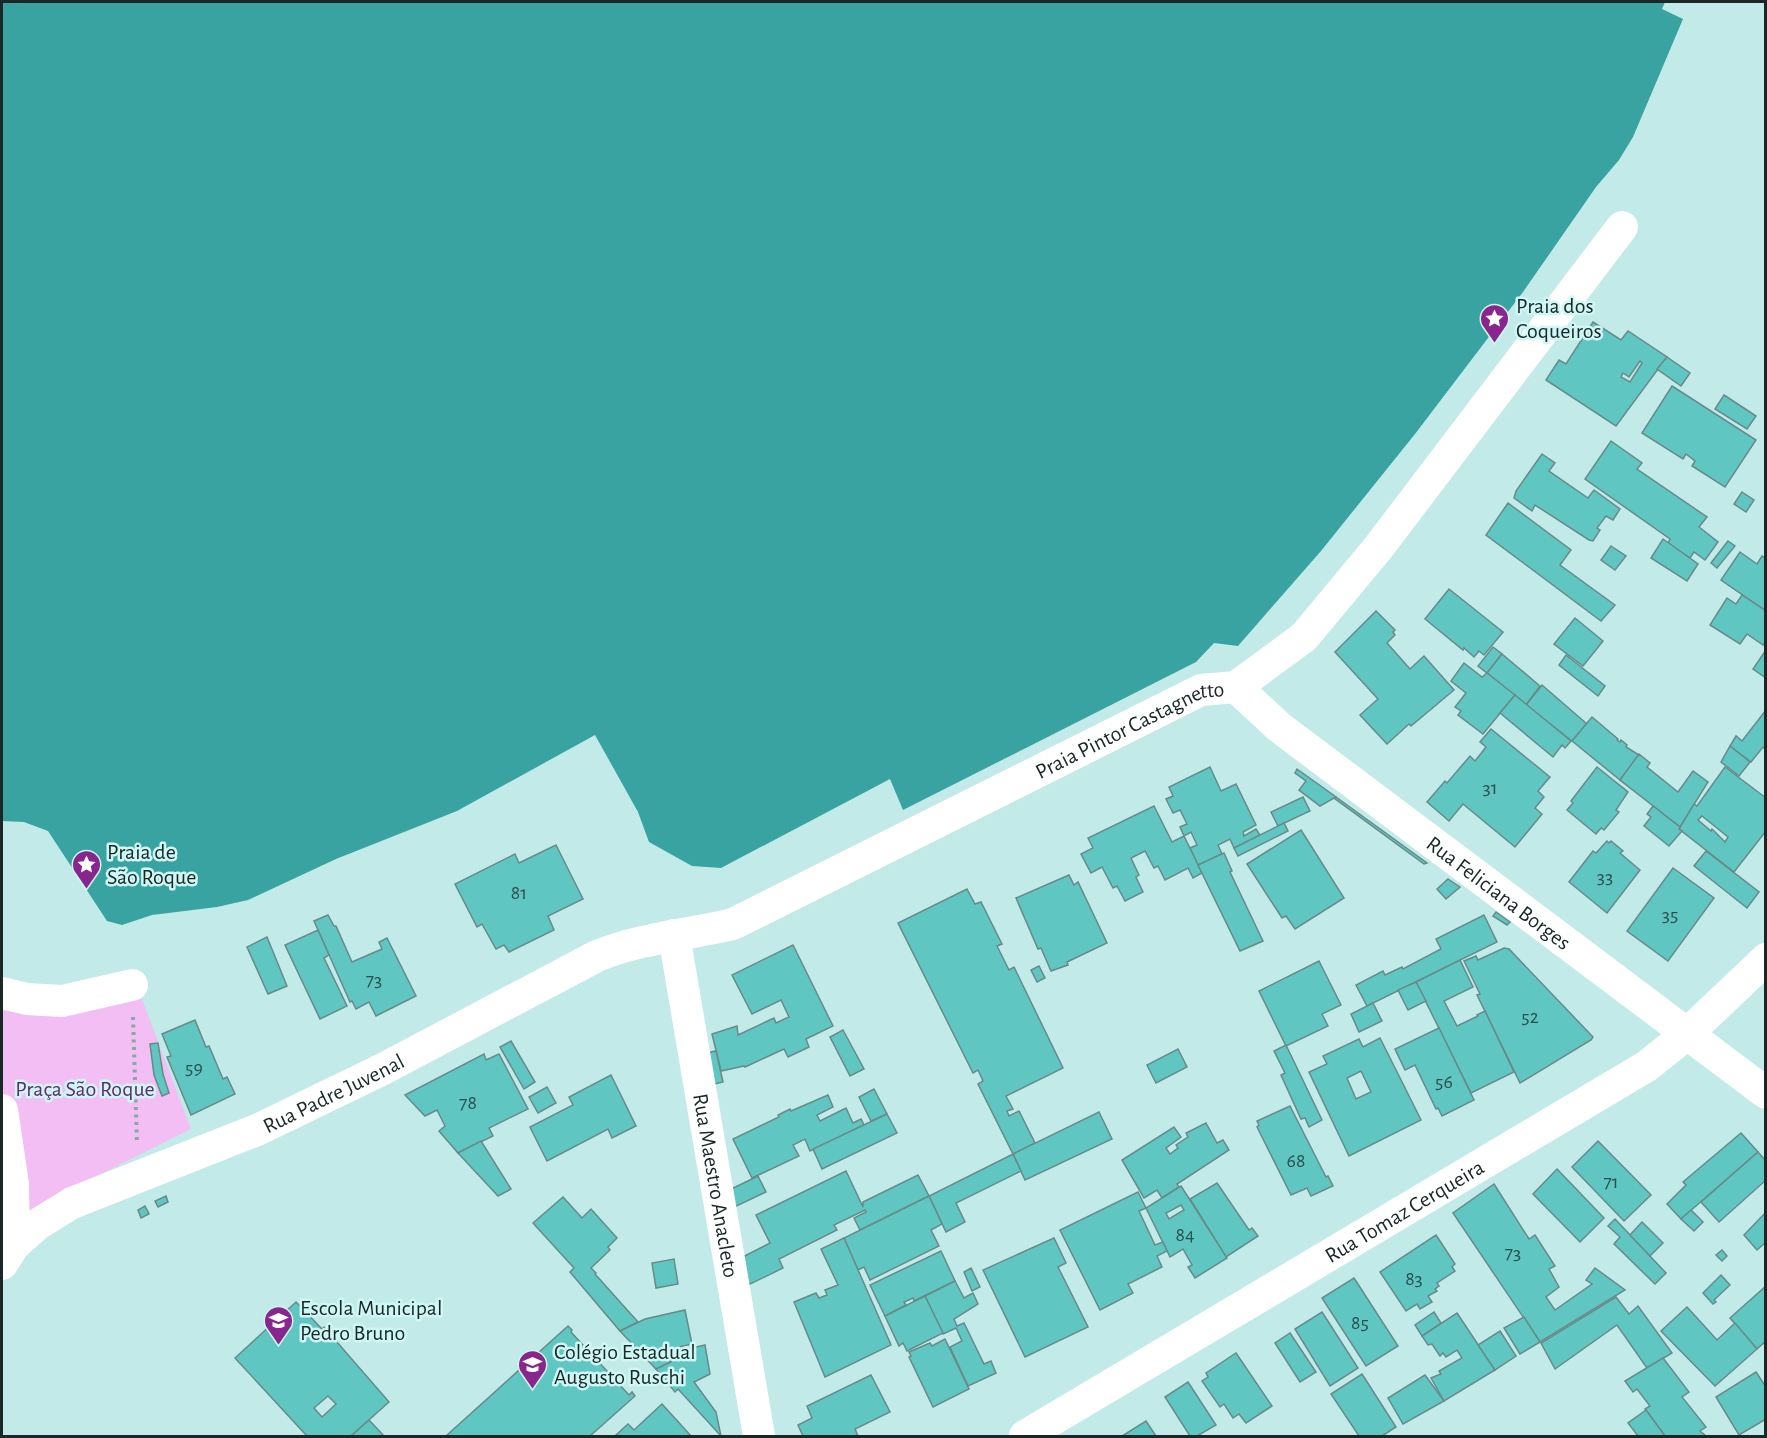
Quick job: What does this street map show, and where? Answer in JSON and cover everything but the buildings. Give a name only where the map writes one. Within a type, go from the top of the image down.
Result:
[{"type":"street","name":"Praia Pintor Castagnetto","points":[[674,935],[700,932],[733,924],[1201,690],[1236,687],[1304,637],[1378,548],[1622,227]]},
{"type":"street","name":"Rua Feliciana Borges","points":[[1236,687],[1279,727],[1766,1094]]},
{"type":"street","name":"Rua Padre Juvenal","points":[[8,1255],[38,1224],[72,1203],[257,1130],[383,1069],[597,956],[622,946],[674,935]]},
{"type":"street","name":"Rua Maestro Anacleto","points":[[674,935],[759,1437]]},
{"type":"street","name":"Rua Tomaz Cerqueira","points":[[1025,1437],[1647,1066],[1688,1034],[1766,959]]},
{"type":"street","points":[[2,993],[27,999],[62,1001],[132,985]]},
{"type":"street","points":[[2,1110],[13,1184],[8,1255]]},
{"type":"path","points":[[132,985],[137,1178]]},
{"type":"green space","name":"Praça São Roque","points":[[135,981],[191,1129],[35,1207],[2,1261],[2,994]]},
{"type":"water","points":[[2,2],[1665,2],[1662,9],[1683,19],[1633,137],[1619,160],[1596,187],[1523,292],[1415,434],[1321,551],[1238,646],[1214,643],[1196,662],[903,810],[890,779],[721,868],[692,866],[649,842],[638,812],[595,735],[457,811],[336,859],[248,900],[217,907],[152,915],[122,925],[107,921],[48,831],[24,822],[2,821]]},
{"type":"place","name":"Praia dos Coqueiros","points":[[1495,344]]},
{"type":"place","name":"Praia de São Roque","points":[[86,890]]},
{"type":"place","name":"Escola Municipal Pedro Bruno","points":[[279,1346]]},
{"type":"place","name":"Colégio Estadual Augusto Ruschi","points":[[533,1390]]}]
